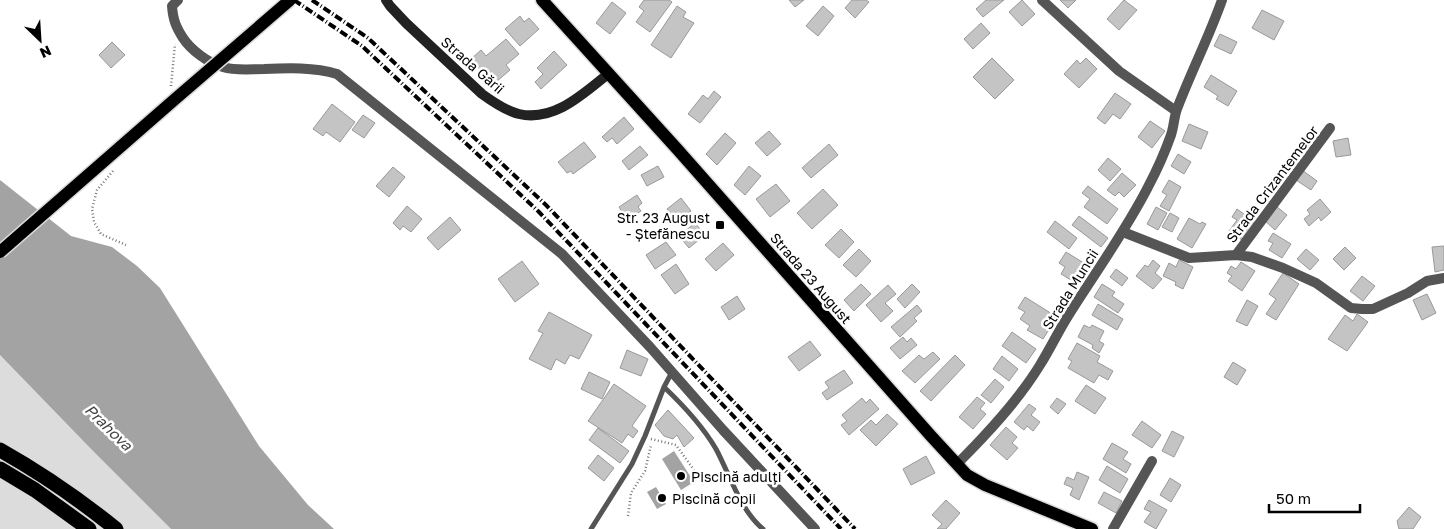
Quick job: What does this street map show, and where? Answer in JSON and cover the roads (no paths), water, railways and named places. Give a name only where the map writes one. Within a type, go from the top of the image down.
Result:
[{"type":"highway","points":[[0,450],[49,480],[116,529]]},
{"type":"highway","points":[[0,470],[34,490],[89,529]]},
{"type":"main road","points":[[0,252],[290,0]]},
{"type":"main road","name":"Strada 23 August","points":[[542,0],[956,464],[968,475],[985,485],[1092,529]]},
{"type":"street","points":[[178,0],[172,6],[173,20],[188,46],[200,56],[222,67],[243,70],[305,69],[337,74],[562,254],[650,347],[815,529]]},
{"type":"street","name":"Strada Gării","points":[[386,0],[406,23],[482,94],[495,103],[518,114],[539,115],[557,110],[584,94],[608,74]]},
{"type":"street","points":[[1042,0],[1118,71],[1176,111]]},
{"type":"street","name":"Strada Muncii","points":[[956,464],[1025,387],[1040,366],[1066,318],[1123,232],[1162,157],[1171,134],[1176,111],[1213,28],[1222,0]]},
{"type":"street","name":"Strada Crizantemelor","points":[[1236,255],[1330,128]]},
{"type":"street","name":"Strada Crizantemelor","points":[[1123,232],[1188,258],[1236,255],[1252,257],[1316,283],[1351,308],[1373,309],[1408,293],[1427,281],[1444,278]]},
{"type":"street","points":[[1113,529],[1152,460]]},
{"type":"lane","points":[[591,529],[632,464],[672,372]]},
{"type":"lane","points":[[664,387],[701,425],[746,509],[755,523],[763,529]]},
{"type":"water","name":"Prahova","points":[[0,180],[71,236],[112,247],[137,266],[160,288],[259,446],[308,505],[334,529],[171,529],[0,355]]},
{"type":"water","points":[[674,451],[694,482],[681,490],[662,459]]},
{"type":"water","points":[[656,487],[666,504],[657,509],[647,492]]},
{"type":"railway","points":[[294,0],[362,46],[539,212],[841,529]]},
{"type":"railway","points":[[312,0],[368,38],[546,205],[855,529]]},
{"type":"place","name":"Str. 23 August - Ștefănescu","points":[[720,225]]},
{"type":"place","name":"Piscină adulți","points":[[681,476]]},
{"type":"place","name":"Piscină copii","points":[[662,498]]}]
